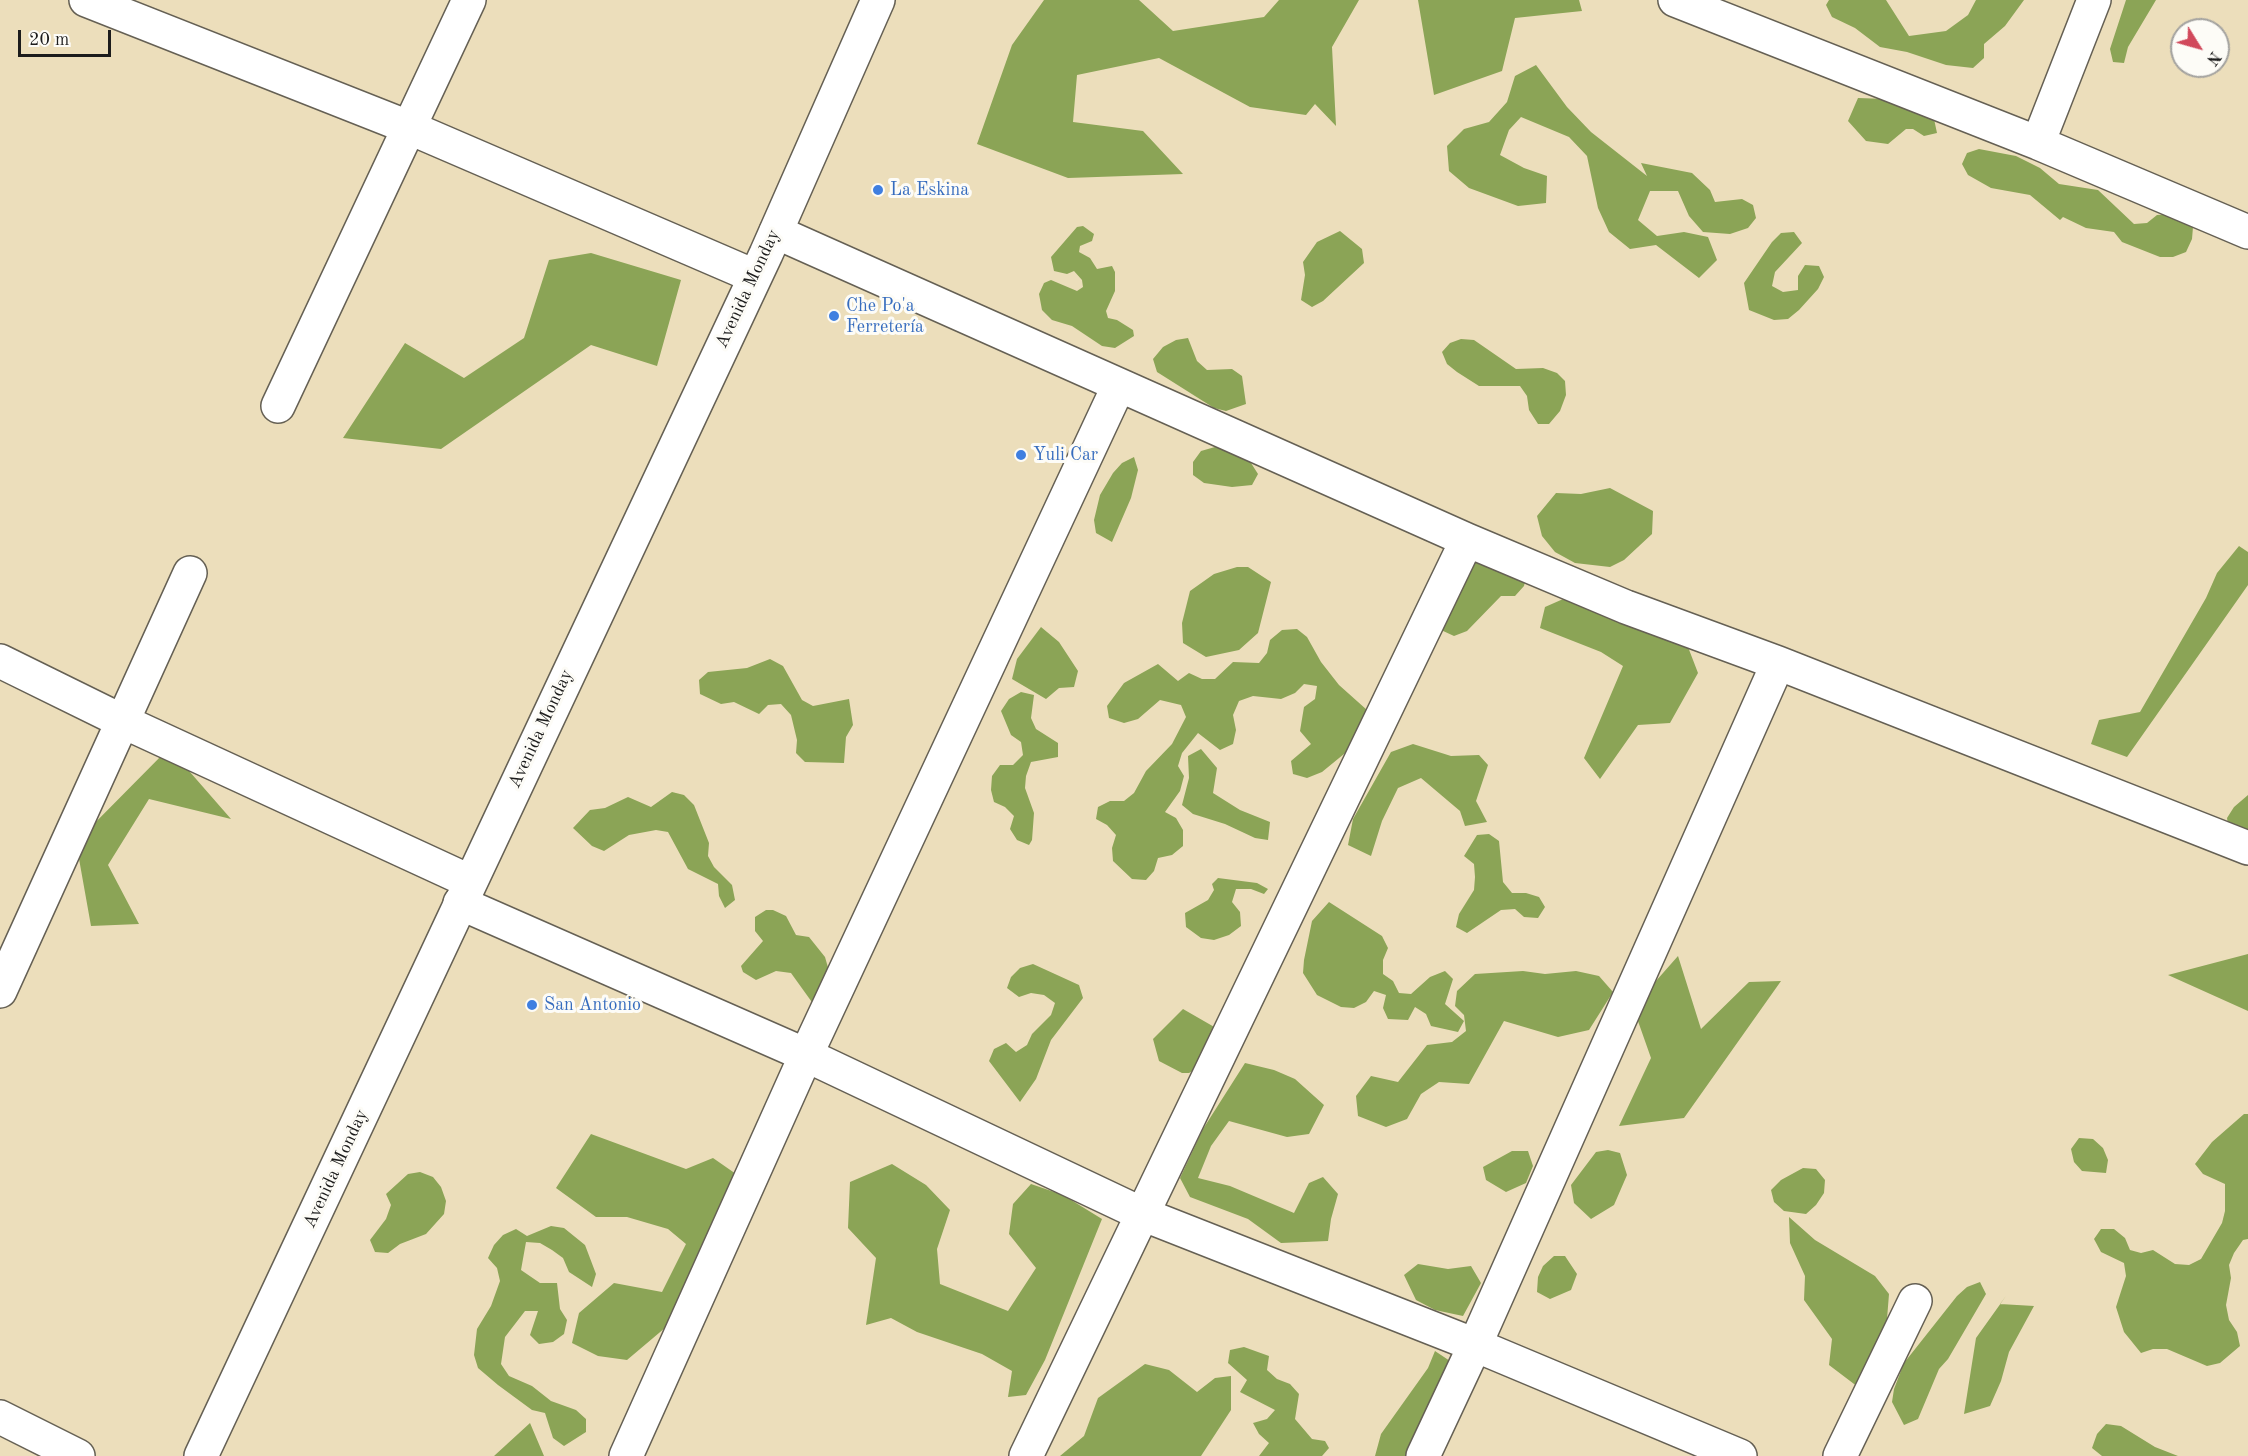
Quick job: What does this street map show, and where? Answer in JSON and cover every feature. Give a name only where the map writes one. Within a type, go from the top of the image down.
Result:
[{"type":"street","points":[[90,0],[408,127],[754,276]]},
{"type":"street","points":[[278,406],[469,0]]},
{"type":"street","name":"Avenida Monday","points":[[201,1456],[776,232],[878,0]]},
{"type":"street","points":[[1675,0],[2038,143],[2248,232]]},
{"type":"street","points":[[2038,143],[2094,0]]},
{"type":"street","points":[[776,232],[1467,540],[1626,607],[1778,663],[2248,848]]},
{"type":"street","points":[[626,1456],[806,1055],[1119,385]]},
{"type":"street","points":[[1026,1456],[1467,540]]},
{"type":"street","points":[[0,991],[190,573]]},
{"type":"street","points":[[0,661],[465,892],[1142,1214],[1475,1345],[1740,1456]]},
{"type":"street","points":[[1423,1456],[1475,1345],[1778,663]]},
{"type":"street","points":[[1840,1456],[1915,1301]]},
{"type":"street","points":[[0,1417],[78,1456]]},
{"type":"green space","points":[[1044,0],[1139,0],[1173,31],[1264,17],[1279,0],[1359,0],[1332,47],[1336,126],[1315,104],[1306,115],[1250,107],[1159,58],[1077,75],[1073,122],[1143,131],[1183,174],[1068,178],[977,144],[1012,45]]},
{"type":"green space","points":[[1418,0],[1579,0],[1582,11],[1515,18],[1502,71],[1434,95]]},
{"type":"green space","points":[[1829,0],[1886,0],[1909,36],[1946,31],[1968,15],[1976,0],[2024,0],[2005,26],[1984,44],[1984,58],[1973,68],[1946,65],[1907,52],[1880,47],[1855,28],[1832,17],[1826,5]]},
{"type":"green space","points":[[2126,0],[2156,0],[2128,47],[2124,63],[2113,62],[2110,49]]},
{"type":"green space","points":[[1536,65],[1567,107],[1591,132],[1647,176],[1641,163],[1692,173],[1710,190],[1715,202],[1742,199],[1753,205],[1756,218],[1748,228],[1730,234],[1703,232],[1689,216],[1678,191],[1650,191],[1638,220],[1657,236],[1684,232],[1708,237],[1717,260],[1699,278],[1656,245],[1630,249],[1609,232],[1598,208],[1587,156],[1569,137],[1521,117],[1509,130],[1500,155],[1524,168],[1547,176],[1546,203],[1518,206],[1469,188],[1449,171],[1447,146],[1464,129],[1489,122],[1507,102],[1515,76]]},
{"type":"green space","points":[[1858,98],[1887,99],[1906,104],[1916,114],[1929,115],[1934,119],[1937,133],[1924,136],[1913,129],[1906,129],[1888,144],[1866,141],[1848,121]]},
{"type":"green space","points":[[1979,149],[2016,156],[2040,168],[2059,184],[2098,190],[2134,224],[2147,223],[2157,215],[2171,214],[2193,227],[2192,239],[2186,252],[2173,257],[2160,257],[2122,242],[2114,232],[2086,228],[2063,217],[2060,220],[2030,195],[1991,188],[1968,175],[1962,164],[1967,153]]},
{"type":"green space","points":[[1083,226],[1094,234],[1092,241],[1080,246],[1079,252],[1090,258],[1097,269],[1112,266],[1115,272],[1115,291],[1106,311],[1108,318],[1117,320],[1133,330],[1134,336],[1115,348],[1102,346],[1072,326],[1052,320],[1042,310],[1039,294],[1044,283],[1051,280],[1077,291],[1083,287],[1082,280],[1074,271],[1067,274],[1054,271],[1051,257],[1077,227]]},
{"type":"green space","points":[[1340,231],[1362,249],[1364,263],[1323,301],[1312,307],[1301,300],[1305,275],[1303,262],[1317,242]]},
{"type":"green space","points":[[1794,232],[1802,243],[1775,272],[1772,286],[1783,292],[1798,290],[1798,276],[1805,265],[1819,266],[1824,277],[1818,289],[1799,310],[1788,319],[1774,320],[1749,310],[1744,283],[1772,242],[1781,233]]},
{"type":"green space","points":[[591,253],[681,280],[657,366],[591,345],[441,449],[343,438],[405,343],[464,378],[524,338],[549,260]]},
{"type":"green space","points":[[1188,338],[1197,361],[1207,370],[1232,369],[1242,376],[1246,404],[1226,411],[1214,408],[1157,372],[1153,359],[1163,347],[1176,340]]},
{"type":"green space","points":[[1461,339],[1474,340],[1516,369],[1543,368],[1557,373],[1565,381],[1566,395],[1560,411],[1549,424],[1538,424],[1529,410],[1527,396],[1520,386],[1479,386],[1457,372],[1447,364],[1442,352],[1450,343]]},
{"type":"green space","points":[[1215,447],[1229,449],[1251,463],[1258,474],[1252,485],[1232,487],[1204,483],[1193,475],[1193,462],[1201,451]]},
{"type":"green space","points":[[1134,457],[1138,470],[1131,498],[1112,542],[1096,533],[1094,520],[1100,495],[1113,473],[1122,463]]},
{"type":"green space","points":[[1610,488],[1653,511],[1652,534],[1624,560],[1610,567],[1575,563],[1555,552],[1542,536],[1537,516],[1556,493],[1581,494]]},
{"type":"green space","points":[[2239,546],[2248,552],[2248,585],[2127,757],[2091,744],[2099,720],[2140,712],[2206,598],[2217,573]]},
{"type":"green space","points":[[1466,561],[1527,573],[1524,586],[1515,596],[1501,596],[1467,631],[1454,636],[1441,630]]},
{"type":"green space","points":[[1237,567],[1248,567],[1271,582],[1258,633],[1239,650],[1206,657],[1183,643],[1182,623],[1190,591],[1214,574]]},
{"type":"green space","points":[[1570,596],[1688,647],[1698,673],[1670,723],[1638,725],[1600,779],[1584,758],[1623,666],[1601,652],[1540,628],[1545,607]]},
{"type":"green space","points":[[1041,627],[1059,642],[1078,671],[1074,687],[1059,688],[1046,699],[1012,679],[1017,659]]},
{"type":"green space","points":[[1297,629],[1307,637],[1321,662],[1339,685],[1367,710],[1370,722],[1355,745],[1322,772],[1307,778],[1293,774],[1291,761],[1311,744],[1300,731],[1304,707],[1315,699],[1317,686],[1304,684],[1295,693],[1281,699],[1253,696],[1239,701],[1233,715],[1236,730],[1233,744],[1220,750],[1198,733],[1182,753],[1178,766],[1184,776],[1180,791],[1165,812],[1176,818],[1183,830],[1183,846],[1172,855],[1158,858],[1154,871],[1146,880],[1132,879],[1113,861],[1112,848],[1116,835],[1107,825],[1096,819],[1098,807],[1110,801],[1124,801],[1134,793],[1146,771],[1172,744],[1186,717],[1181,705],[1160,700],[1138,719],[1124,723],[1109,718],[1107,706],[1124,683],[1158,664],[1178,681],[1189,673],[1202,679],[1215,679],[1233,662],[1259,663],[1267,653],[1270,640],[1282,630]]},
{"type":"green space","points":[[770,659],[783,666],[802,700],[813,706],[849,699],[853,725],[846,737],[844,763],[805,762],[796,753],[797,740],[791,715],[781,704],[768,705],[759,714],[734,702],[721,704],[700,694],[699,680],[708,672],[747,668]]},
{"type":"green space","points":[[1021,692],[1034,695],[1031,718],[1036,729],[1058,743],[1058,757],[1031,762],[1026,776],[1025,788],[1034,813],[1032,840],[1029,845],[1017,840],[1010,829],[1014,816],[1005,807],[994,802],[991,790],[992,776],[1000,765],[1013,765],[1023,755],[1021,742],[1011,735],[1001,711],[1009,699]]},
{"type":"green space","points":[[1413,744],[1451,756],[1479,755],[1488,765],[1476,801],[1487,822],[1465,826],[1460,811],[1421,778],[1398,788],[1382,821],[1371,856],[1348,845],[1353,819],[1391,752]]},
{"type":"green space","points":[[169,748],[231,819],[149,799],[108,865],[139,924],[91,926],[76,842]]},
{"type":"green space","points":[[1201,749],[1217,768],[1213,793],[1240,810],[1270,822],[1268,840],[1255,838],[1225,824],[1193,814],[1182,805],[1189,778],[1188,756]]},
{"type":"green space","points":[[672,792],[684,795],[694,805],[709,843],[708,856],[714,867],[732,885],[735,900],[725,908],[719,896],[718,884],[688,869],[668,832],[656,830],[629,835],[604,851],[592,846],[573,828],[590,810],[605,808],[628,797],[651,807]]},
{"type":"green space","points":[[2248,795],[2248,848],[2229,831],[2227,818],[2234,807]]},
{"type":"green space","points":[[1489,834],[1499,841],[1503,882],[1512,893],[1526,893],[1539,897],[1545,907],[1538,918],[1524,917],[1515,909],[1501,910],[1467,933],[1456,927],[1459,914],[1474,890],[1474,864],[1464,856],[1477,835]]},
{"type":"green space","points":[[1218,878],[1257,883],[1268,889],[1264,894],[1251,889],[1236,889],[1232,902],[1240,912],[1241,926],[1229,935],[1214,940],[1201,938],[1186,927],[1185,913],[1208,900],[1214,890],[1212,884]]},
{"type":"green space","points":[[1329,902],[1382,936],[1388,948],[1383,960],[1383,974],[1393,981],[1399,993],[1411,994],[1430,977],[1445,971],[1453,979],[1445,1004],[1464,1021],[1458,1032],[1431,1026],[1426,1014],[1415,1007],[1408,1020],[1388,1019],[1383,1008],[1386,995],[1374,991],[1366,1002],[1354,1008],[1341,1007],[1317,995],[1303,973],[1304,960],[1312,921]]},
{"type":"green space","points":[[766,910],[773,910],[786,916],[796,935],[809,937],[825,957],[831,978],[814,1005],[791,973],[776,971],[756,980],[743,972],[741,966],[763,941],[755,931],[755,917]]},
{"type":"green space","points":[[2248,954],[2248,1011],[2168,975]]},
{"type":"green space","points":[[1678,956],[1701,1029],[1749,982],[1781,981],[1684,1118],[1619,1126],[1651,1058],[1633,1007]]},
{"type":"green space","points":[[1033,964],[1079,985],[1083,998],[1051,1040],[1036,1079],[1020,1102],[989,1061],[994,1049],[1006,1043],[1016,1052],[1027,1045],[1032,1034],[1051,1015],[1055,1003],[1044,995],[1031,993],[1019,997],[1007,988],[1011,977],[1020,968]]},
{"type":"green space","points":[[1523,971],[1545,974],[1576,971],[1599,976],[1613,992],[1589,1030],[1558,1037],[1504,1021],[1469,1084],[1439,1082],[1421,1094],[1407,1119],[1386,1127],[1358,1116],[1356,1096],[1371,1076],[1398,1082],[1427,1045],[1452,1042],[1466,1031],[1464,1015],[1455,1006],[1457,991],[1475,974]]},
{"type":"green space","points":[[1183,1009],[1216,1028],[1201,1066],[1189,1073],[1182,1073],[1159,1061],[1153,1039]]},
{"type":"green space","points":[[1245,1063],[1274,1070],[1295,1079],[1324,1105],[1309,1134],[1287,1137],[1229,1121],[1211,1146],[1198,1178],[1230,1186],[1294,1213],[1309,1183],[1323,1177],[1338,1194],[1328,1241],[1281,1243],[1248,1219],[1190,1197],[1180,1178],[1203,1129]]},
{"type":"green space","points":[[2244,1114],[2248,1114],[2248,1239],[2243,1240],[2229,1265],[2231,1278],[2226,1305],[2229,1320],[2237,1332],[2240,1346],[2220,1363],[2207,1366],[2167,1349],[2153,1349],[2141,1353],[2124,1332],[2116,1307],[2126,1276],[2124,1263],[2101,1252],[2094,1239],[2101,1229],[2114,1229],[2125,1238],[2130,1250],[2141,1253],[2153,1250],[2175,1264],[2189,1265],[2201,1259],[2222,1223],[2225,1211],[2225,1184],[2203,1174],[2195,1164],[2212,1142]]},
{"type":"green space","points":[[591,1134],[686,1169],[713,1158],[736,1174],[672,1322],[627,1360],[598,1356],[572,1343],[579,1313],[614,1283],[662,1292],[686,1244],[668,1229],[627,1217],[596,1217],[556,1188]]},
{"type":"green space","points":[[2079,1138],[2093,1139],[2103,1148],[2108,1160],[2106,1173],[2082,1171],[2074,1162],[2071,1149]]},
{"type":"green space","points":[[1608,1150],[1620,1153],[1627,1175],[1614,1205],[1591,1219],[1574,1203],[1571,1185],[1596,1152]]},
{"type":"green space","points":[[1512,1151],[1528,1151],[1533,1166],[1526,1183],[1506,1192],[1486,1180],[1483,1167]]},
{"type":"green space","points":[[892,1164],[926,1185],[950,1210],[937,1249],[940,1284],[1008,1311],[1036,1268],[1009,1234],[1013,1204],[1031,1184],[1063,1195],[1102,1219],[1045,1360],[1026,1395],[1008,1397],[1012,1371],[982,1354],[917,1332],[891,1318],[866,1325],[876,1258],[848,1228],[850,1182]]},
{"type":"green space","points":[[1803,1168],[1816,1169],[1825,1180],[1824,1193],[1806,1214],[1784,1211],[1774,1202],[1771,1190],[1781,1180]]},
{"type":"green space","points":[[420,1172],[433,1177],[441,1187],[446,1201],[444,1214],[426,1234],[400,1244],[388,1253],[375,1252],[370,1240],[386,1219],[391,1205],[386,1194],[408,1174]]},
{"type":"green space","points":[[1789,1217],[1815,1240],[1875,1276],[1889,1294],[1887,1319],[1858,1387],[1829,1365],[1832,1339],[1804,1300],[1805,1276],[1790,1243]]},
{"type":"green space","points":[[551,1226],[564,1228],[585,1245],[596,1274],[592,1287],[569,1272],[563,1258],[552,1250],[540,1243],[526,1242],[521,1270],[540,1283],[557,1283],[560,1309],[567,1320],[564,1334],[553,1342],[539,1344],[530,1335],[538,1311],[525,1311],[505,1337],[501,1364],[509,1376],[532,1386],[551,1401],[576,1410],[586,1419],[586,1432],[564,1446],[553,1438],[545,1413],[532,1410],[498,1385],[478,1368],[474,1355],[477,1329],[491,1306],[500,1281],[497,1268],[488,1258],[494,1245],[503,1235],[516,1229],[527,1236]]},
{"type":"green space","points":[[1554,1256],[1565,1256],[1577,1274],[1571,1290],[1550,1299],[1537,1292],[1538,1277],[1543,1266]]},
{"type":"green space","points":[[1418,1264],[1448,1269],[1471,1266],[1481,1283],[1463,1316],[1435,1310],[1416,1300],[1404,1275]]},
{"type":"green space","points":[[1980,1282],[1986,1294],[1948,1359],[1939,1369],[1918,1419],[1904,1425],[1892,1402],[1894,1389],[1904,1363],[1957,1296],[1967,1287]]},
{"type":"green space","points":[[2000,1304],[2034,1306],[2009,1352],[2001,1381],[1990,1406],[1964,1414],[1976,1338]]},
{"type":"green space","points":[[1244,1347],[1269,1356],[1267,1370],[1277,1379],[1290,1384],[1299,1394],[1295,1419],[1312,1439],[1325,1441],[1329,1448],[1322,1456],[1259,1456],[1269,1443],[1259,1434],[1253,1423],[1267,1419],[1275,1410],[1240,1392],[1247,1380],[1228,1363],[1230,1350]]},
{"type":"green space","points":[[1435,1351],[1453,1363],[1414,1456],[1375,1456],[1381,1434],[1428,1368]]},
{"type":"green space","points":[[1145,1364],[1169,1370],[1197,1392],[1215,1378],[1231,1376],[1231,1410],[1201,1456],[1060,1456],[1084,1436],[1098,1398]]},
{"type":"green space","points":[[530,1423],[544,1456],[494,1456]]},
{"type":"green space","points":[[2106,1424],[2121,1426],[2155,1447],[2178,1456],[2102,1456],[2092,1448],[2097,1434]]},
{"type":"place","name":"La Eskina","points":[[878,190]]},
{"type":"place","name":"Che Po'a Ferretería","points":[[834,316]]},
{"type":"place","name":"Yuli Car","points":[[1021,455]]},
{"type":"place","name":"San Antonio","points":[[532,1005]]}]
